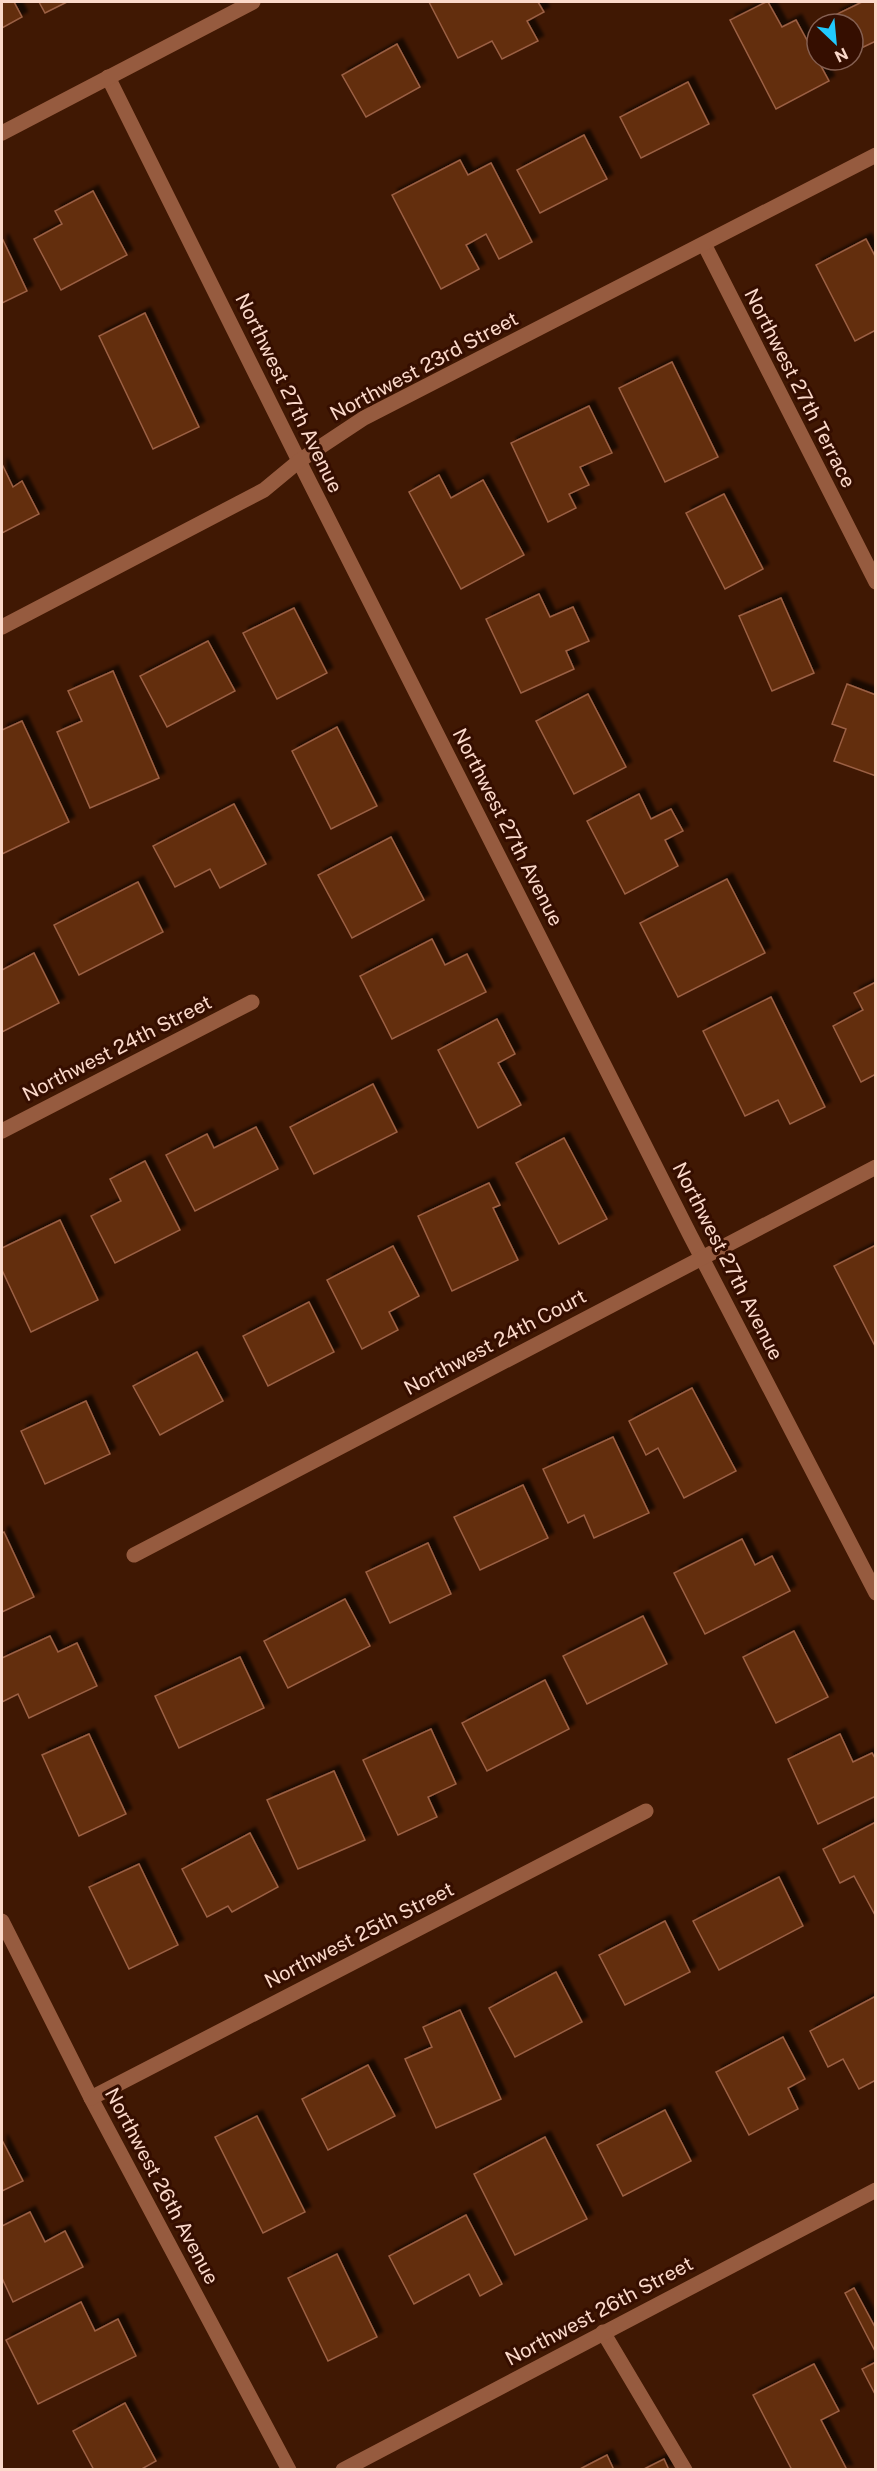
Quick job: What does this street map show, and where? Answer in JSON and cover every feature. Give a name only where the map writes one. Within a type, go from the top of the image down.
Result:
[{"type":"street","points":[[2,133],[253,2]]},
{"type":"street","name":"Northwest 27th Avenue","points":[[108,78],[701,1257],[876,1593]]},
{"type":"street","name":"Northwest 23rd Street","points":[[2,627],[264,490],[299,461],[364,418],[876,155]]},
{"type":"street","name":"Northwest 27th Terrace","points":[[704,244],[876,582]]},
{"type":"street","name":"Northwest 24th Street","points":[[2,1131],[252,1002]]},
{"type":"street","name":"Northwest 24th Court","points":[[134,1555],[876,1167]]},
{"type":"street","name":"Northwest 25th Street","points":[[91,2098],[646,1811]]},
{"type":"street","name":"Northwest 26th Avenue","points":[[2,1921],[91,2098],[288,2469]]},
{"type":"street","name":"Northwest 26th Street","points":[[343,2469],[876,2190]]},
{"type":"street","points":[[603,2332],[685,2469]]},
{"type":"building","points":[[2,2],[14,2],[22,17],[2,28]]},
{"type":"building","points":[[39,2],[67,2],[45,13]]},
{"type":"building","points":[[429,2],[538,2],[544,12],[527,21],[538,41],[502,59],[492,41],[458,58]]},
{"type":"building","points":[[768,2],[782,27],[796,20],[805,37],[805,72],[824,72],[829,81],[776,109],[730,20]]},
{"type":"building","points":[[862,2],[876,2],[876,41],[865,46],[865,12],[841,12]]},
{"type":"building","points":[[397,44],[420,87],[366,117],[342,75]]},
{"type":"building","points":[[688,82],[709,124],[641,158],[620,117]]},
{"type":"building","points":[[584,135],[607,179],[540,213],[517,170]]},
{"type":"building","points":[[460,160],[468,175],[491,163],[532,242],[499,259],[486,234],[466,245],[479,269],[441,289],[392,195]]},
{"type":"building","points":[[93,191],[127,255],[61,290],[34,239],[62,224],[55,211]]},
{"type":"building","points":[[866,239],[876,258],[876,330],[855,341],[816,265]]},
{"type":"building","points":[[2,241],[27,291],[2,303]]},
{"type":"building","points":[[145,313],[199,427],[153,449],[99,336]]},
{"type":"building","points":[[672,362],[718,457],[665,482],[619,388]]},
{"type":"building","points":[[589,406],[612,453],[580,467],[589,485],[569,494],[576,508],[548,522],[511,443]]},
{"type":"building","points":[[2,464],[13,487],[22,481],[39,514],[2,533]]},
{"type":"building","points":[[439,475],[451,498],[483,480],[524,555],[461,589],[409,492]]},
{"type":"building","points":[[724,494],[763,569],[725,589],[686,513]]},
{"type":"building","points":[[539,594],[550,617],[573,607],[589,641],[566,651],[574,669],[521,693],[486,619]]},
{"type":"building","points":[[781,598],[814,673],[772,691],[739,616]]},
{"type":"building","points":[[294,608],[327,673],[277,699],[243,633]]},
{"type":"building","points":[[208,641],[235,691],[167,727],[140,676]]},
{"type":"building","points":[[113,671],[159,778],[90,808],[57,732],[82,721],[68,691]]},
{"type":"building","points":[[847,684],[876,695],[876,776],[834,761],[846,729],[832,724]]},
{"type":"building","points":[[588,694],[626,767],[574,794],[536,721]]},
{"type":"building","points":[[22,721],[69,822],[2,854],[2,730]]},
{"type":"building","points":[[337,727],[377,806],[331,829],[292,751]]},
{"type":"building","points":[[639,794],[651,819],[671,809],[683,831],[665,840],[678,866],[625,894],[587,821]]},
{"type":"building","points":[[234,804],[266,864],[220,888],[210,869],[175,887],[153,846]]},
{"type":"building","points":[[391,837],[424,900],[352,938],[318,875]]},
{"type":"building","points":[[727,879],[765,953],[678,997],[640,923]]},
{"type":"building","points":[[138,882],[163,932],[79,975],[54,925]]},
{"type":"building","points":[[432,939],[445,965],[467,954],[486,992],[392,1039],[360,976]]},
{"type":"building","points":[[34,953],[59,1003],[2,1032],[2,970]]},
{"type":"building","points":[[876,982],[876,1074],[861,1082],[833,1026],[863,1010],[854,993]]},
{"type":"building","points":[[771,997],[825,1107],[790,1124],[778,1100],[745,1116],[703,1031]]},
{"type":"building","points":[[497,1019],[515,1054],[498,1063],[521,1105],[478,1128],[438,1050]]},
{"type":"building","points":[[373,1084],[397,1132],[314,1174],[290,1127]]},
{"type":"building","points":[[256,1127],[278,1169],[195,1211],[166,1155],[207,1134],[214,1148]]},
{"type":"building","points":[[564,1138],[607,1219],[559,1244],[516,1163]]},
{"type":"building","points":[[145,1161],[180,1230],[115,1263],[91,1216],[121,1201],[110,1179]]},
{"type":"building","points":[[489,1183],[500,1205],[493,1208],[518,1260],[452,1291],[418,1216]]},
{"type":"building","points":[[60,1220],[98,1300],[31,1332],[2,1270],[2,1248]]},
{"type":"building","points":[[876,1245],[876,1348],[834,1266]]},
{"type":"building","points":[[393,1246],[419,1296],[389,1312],[398,1330],[362,1349],[327,1280]]},
{"type":"building","points":[[309,1302],[334,1352],[268,1386],[243,1336]]},
{"type":"building","points":[[197,1352],[223,1401],[160,1435],[133,1386]]},
{"type":"building","points":[[692,1388],[736,1471],[684,1498],[658,1448],[646,1455],[629,1421]]},
{"type":"building","points":[[86,1401],[110,1454],[45,1484],[21,1431]]},
{"type":"building","points":[[613,1437],[649,1513],[594,1538],[584,1515],[568,1523],[543,1469]]},
{"type":"building","points":[[523,1485],[548,1538],[480,1570],[454,1517]]},
{"type":"building","points":[[4,1532],[34,1597],[2,1612],[2,1533]]},
{"type":"building","points":[[742,1539],[755,1565],[772,1556],[790,1591],[705,1634],[674,1573]]},
{"type":"building","points":[[428,1543],[451,1594],[390,1623],[366,1572]]},
{"type":"building","points":[[345,1599],[370,1646],[288,1688],[264,1641]]},
{"type":"building","points":[[643,1616],[667,1664],[587,1704],[563,1656]]},
{"type":"building","points":[[794,1631],[828,1697],[776,1723],[743,1657]]},
{"type":"building","points":[[50,1636],[58,1652],[77,1643],[97,1686],[29,1718],[18,1694],[2,1702],[2,1658]]},
{"type":"building","points":[[240,1657],[264,1708],[179,1748],[155,1696]]},
{"type":"building","points":[[545,1680],[569,1729],[487,1771],[462,1723]]},
{"type":"building","points":[[431,1729],[456,1784],[428,1797],[437,1817],[398,1835],[363,1760]]},
{"type":"building","points":[[89,1734],[126,1814],[79,1836],[42,1755]]},
{"type":"building","points":[[840,1734],[853,1762],[872,1753],[876,1760],[876,1796],[818,1824],[788,1759]]},
{"type":"building","points":[[334,1771],[365,1840],[298,1869],[267,1800]]},
{"type":"building","points":[[876,1822],[876,1917],[854,1876],[840,1883],[823,1849]]},
{"type":"building","points":[[250,1833],[278,1887],[232,1912],[228,1906],[207,1917],[182,1869]]},
{"type":"building","points":[[139,1864],[178,1945],[129,1969],[89,1887]]},
{"type":"building","points":[[779,1877],[803,1926],[719,1970],[693,1921]]},
{"type":"building","points":[[665,1921],[690,1972],[625,2005],[599,1955]]},
{"type":"building","points":[[556,1972],[582,2022],[515,2057],[489,2008]]},
{"type":"building","points":[[876,1996],[876,2080],[859,2089],[843,2059],[828,2067],[810,2031]]},
{"type":"building","points":[[460,2010],[501,2099],[436,2128],[405,2059],[432,2047],[423,2027]]},
{"type":"building","points":[[783,2037],[805,2079],[788,2088],[798,2109],[749,2135],[716,2072]]},
{"type":"building","points":[[368,2065],[395,2116],[328,2150],[302,2099]]},
{"type":"building","points":[[665,2110],[691,2161],[623,2196],[597,2145]]},
{"type":"building","points":[[257,2116],[305,2212],[263,2233],[215,2137]]},
{"type":"building","points":[[545,2137],[587,2219],[515,2255],[474,2174]]},
{"type":"building","points":[[2,2140],[23,2181],[2,2191]]},
{"type":"building","points":[[30,2212],[45,2242],[65,2231],[83,2267],[13,2302],[2,2278],[2,2226]]},
{"type":"building","points":[[466,2215],[502,2284],[480,2296],[469,2274],[414,2304],[389,2256]]},
{"type":"building","points":[[337,2254],[377,2337],[328,2361],[288,2278]]},
{"type":"building","points":[[854,2288],[876,2329],[876,2353],[845,2293]]},
{"type":"building","points":[[81,2302],[95,2331],[118,2319],[136,2356],[38,2404],[6,2340]]},
{"type":"building","points":[[876,2362],[876,2396],[862,2369]]},
{"type":"building","points":[[814,2364],[839,2411],[821,2420],[847,2470],[792,2470],[753,2395]]},
{"type":"building","points":[[125,2403],[156,2461],[140,2470],[94,2470],[73,2431]]},
{"type":"building","points":[[607,2455],[614,2470],[578,2470]]},
{"type":"building","points":[[664,2459],[669,2470],[642,2470]]}]
